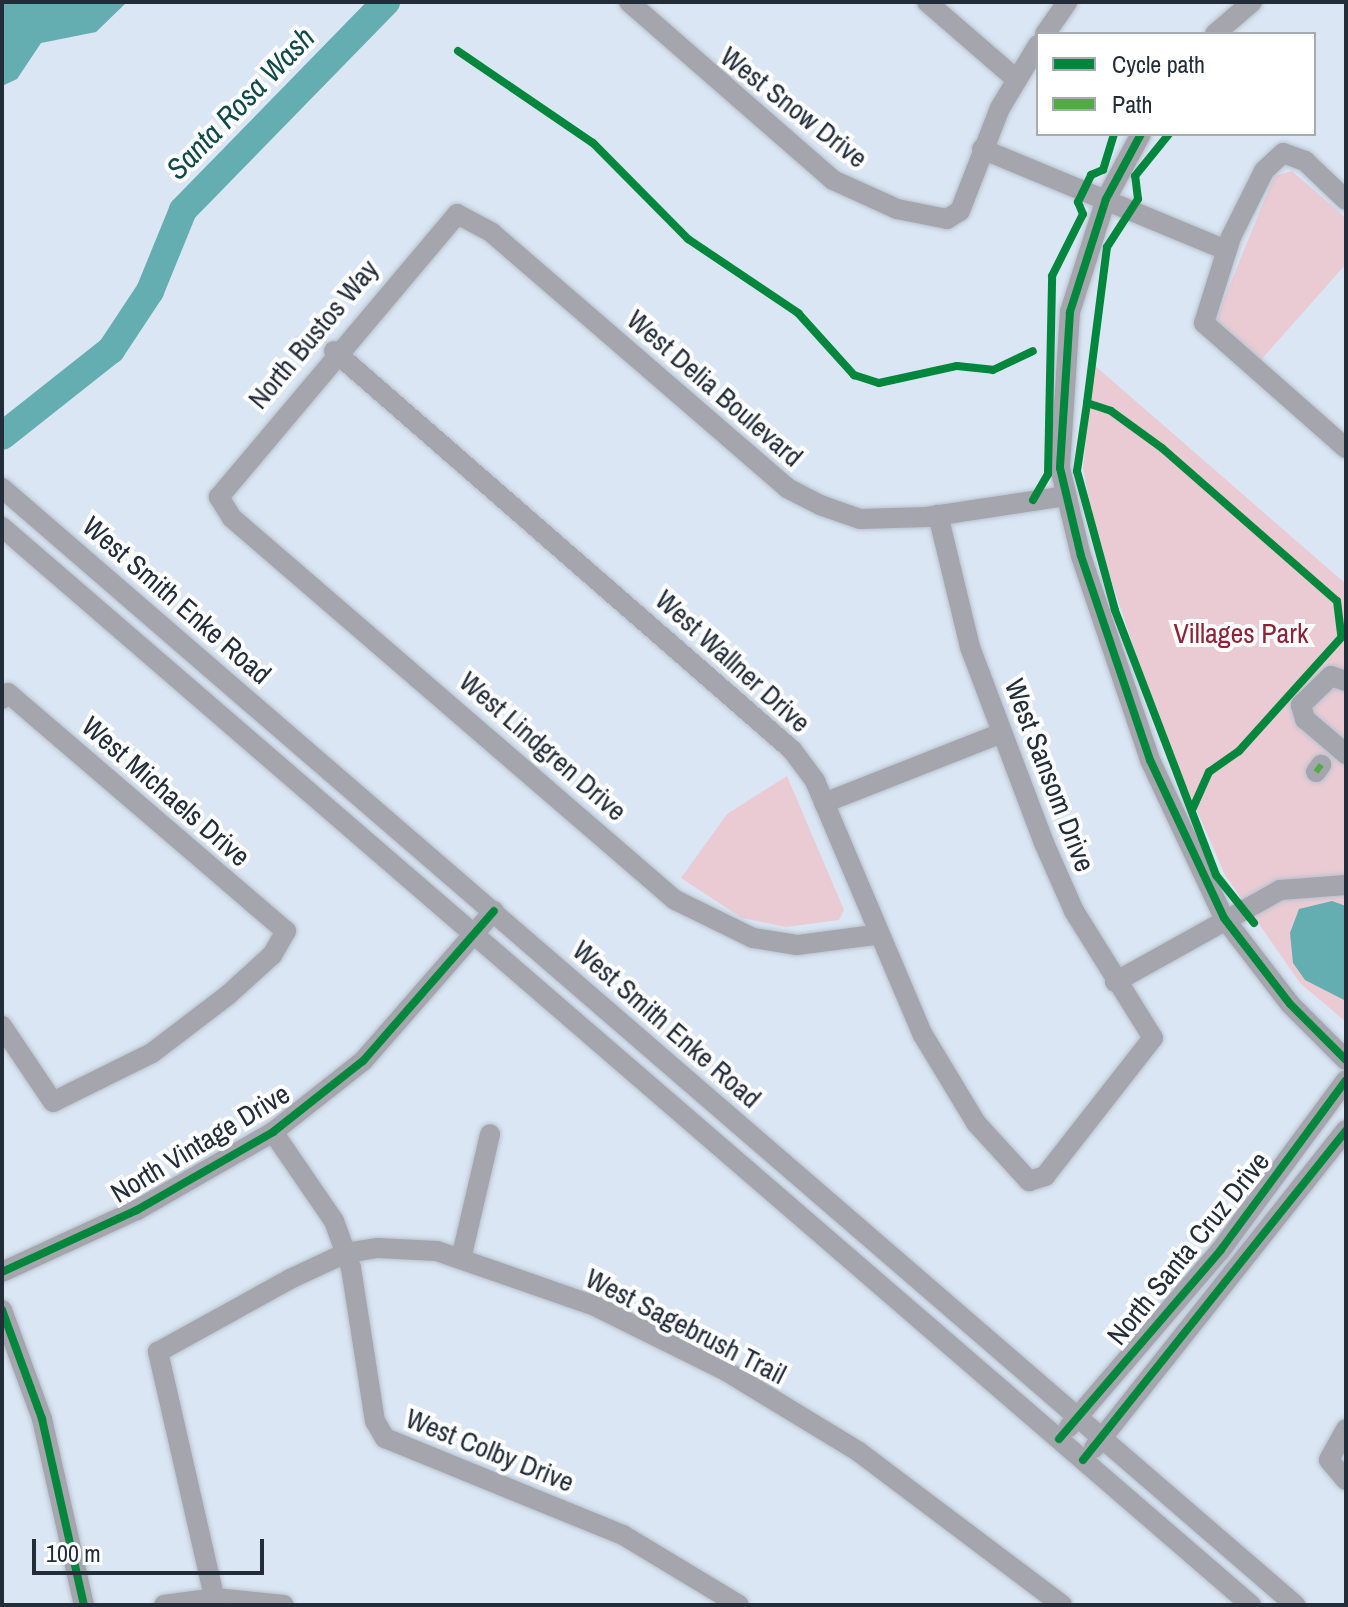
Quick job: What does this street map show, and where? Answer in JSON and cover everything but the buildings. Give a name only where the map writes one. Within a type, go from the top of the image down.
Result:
[{"type":"street","name":"West Snow Drive","points":[[629,2],[833,180],[897,209],[947,219],[960,211],[982,149]]},
{"type":"street","points":[[927,2],[1017,80]]},
{"type":"street","points":[[1046,32],[1067,2]]},
{"type":"street","points":[[1217,32],[1252,2]]},
{"type":"street","points":[[1036,48],[982,149],[1226,250]]},
{"type":"street","points":[[1140,136],[1106,199],[1070,312],[1060,468],[1066,496],[1150,760],[1224,918],[1290,1004],[1346,1060]]},
{"type":"street","points":[[1346,200],[1305,161],[1283,153],[1264,171],[1226,250],[1204,323],[1346,448]]},
{"type":"street","name":"West Delia Boulevard","points":[[457,214],[492,233],[787,488],[860,519],[938,515],[1066,496]]},
{"type":"street","name":"North Bustos Way","points":[[219,497],[334,351],[457,214]]},
{"type":"street","name":"West Wallner Drive","points":[[334,351],[750,709],[792,750],[824,803],[874,935],[976,1123],[1029,1181],[1045,1176],[1153,1038]]},
{"type":"street","name":"West Smith Enke Road","points":[[2,488],[1295,1605]]},
{"type":"street","name":"West Lindgren Drive","points":[[219,497],[232,518],[675,900],[712,924],[782,943],[874,935]]},
{"type":"street","name":"West Sansom Drive","points":[[938,515],[949,577],[1002,733],[1074,911],[1115,982],[1153,1038]]},
{"type":"street","name":"West Smith Enke Road","points":[[2,527],[1251,1605]]},
{"type":"street","points":[[1346,681],[1331,676],[1301,705],[1305,719],[1346,754]]},
{"type":"street","name":"West Michaels Drive","points":[[2,1026],[53,1102],[152,1053],[228,995],[272,955],[286,931],[5,696]]},
{"type":"street","points":[[824,803],[1002,733]]},
{"type":"street","points":[[1115,982],[1224,918],[1280,890],[1346,885]]},
{"type":"street","name":"North Vintage Drive","points":[[2,1272],[137,1210],[273,1132],[363,1061],[494,911]]},
{"type":"street","name":"North Santa Cruz Drive","points":[[1059,1439],[1220,1251],[1346,1080]]},
{"type":"street","name":"North Santa Cruz Drive","points":[[1083,1460],[1346,1130]]},
{"type":"street","name":"West Colby Drive","points":[[273,1132],[334,1221],[346,1253],[375,1421],[385,1438],[623,1535],[739,1605]]},
{"type":"street","points":[[461,1259],[490,1134]]},
{"type":"street","name":"West Sagebrush Trail","points":[[216,1602],[158,1352],[346,1253],[437,1251],[595,1306],[726,1371],[859,1452],[1062,1605]]},
{"type":"street","points":[[2,1310],[42,1419],[84,1605]]},
{"type":"street","points":[[1346,1429],[1329,1460],[1346,1480]]},
{"type":"street","points":[[164,1605],[216,1602],[284,1605]]},
{"type":"green space","points":[[1292,171],[1346,218],[1346,264],[1261,360],[1216,319],[1274,176]]},
{"type":"green space","name":"Villages Park","points":[[1093,364],[1346,584],[1346,1022],[1300,983],[1225,875],[1161,728],[1095,532],[1083,468]]},
{"type":"green space","points":[[787,776],[844,910],[839,920],[786,927],[742,918],[681,878],[727,814]]},
{"type":"shaded area","points":[[2,2],[127,2],[96,32],[41,43],[17,79],[2,86]]},
{"type":"shaded area","points":[[1332,901],[1346,906],[1346,1001],[1305,980],[1293,963],[1290,933],[1299,909]]},
{"type":"waterway","name":"Santa Rosa Wash","points":[[2,436],[111,350],[150,291],[183,210],[386,2]]},
{"type":"marked path","points":[[1316,772],[1321,765]]},
{"type":"cycle path","points":[[458,51],[593,143],[688,239],[798,313],[854,375],[879,383],[957,366],[993,370],[1033,351]]},
{"type":"cycle path","points":[[1033,500],[1048,474],[1052,276],[1083,214],[1078,202],[1091,175],[1103,170],[1113,136]]},
{"type":"cycle path","points":[[1140,136],[1106,199],[1070,312],[1060,468],[1081,556],[1150,760],[1224,918],[1290,1004],[1346,1060]]},
{"type":"cycle path","points":[[1087,403],[1107,247],[1138,199],[1135,176],[1167,136]]},
{"type":"cycle path","points":[[1254,923],[1216,875],[1115,610],[1077,471],[1087,403],[1111,411],[1162,448],[1337,601],[1341,634]]},
{"type":"cycle path","points":[[1192,810],[1209,772],[1239,751],[1346,632]]},
{"type":"cycle path","points":[[2,1272],[137,1210],[273,1132],[363,1061],[494,911]]},
{"type":"cycle path","points":[[1059,1439],[1220,1251],[1346,1080]]},
{"type":"cycle path","points":[[1083,1460],[1346,1130]]},
{"type":"cycle path","points":[[2,1310],[42,1419],[84,1605]]}]
